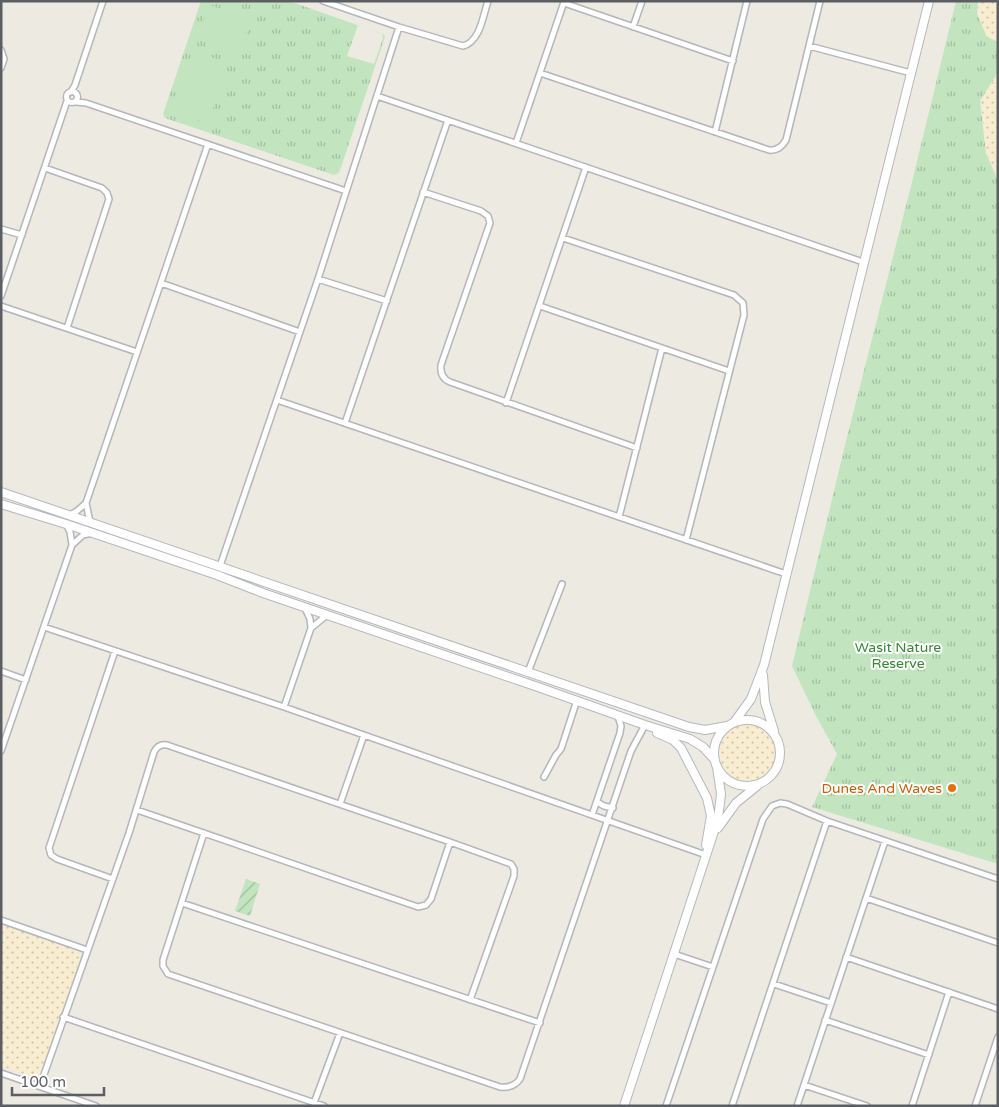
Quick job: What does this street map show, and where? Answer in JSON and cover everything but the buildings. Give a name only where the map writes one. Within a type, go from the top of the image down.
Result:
[{"type":"main road","points":[[624,1106],[720,812],[721,800],[714,750],[716,741],[720,733],[735,721],[751,699],[764,665],[928,1]]},
{"type":"main road","points":[[1,492],[695,729],[727,726]]},
{"type":"main road","points":[[1,504],[218,575],[304,607],[694,741],[703,747],[728,780],[743,786],[760,784]]},
{"type":"main road","points":[[712,838],[736,803],[771,776],[780,761],[780,744],[764,695],[764,665]]},
{"type":"main road","points":[[538,686],[550,687],[571,693],[574,691],[574,688]]},
{"type":"main road","points":[[735,721],[752,719],[775,733]]},
{"type":"main road","points":[[647,726],[673,740],[681,748],[707,798],[711,816],[706,841],[706,854]]},
{"type":"street","points":[[1,296],[66,109],[73,98],[75,85],[103,2],[96,1]]},
{"type":"street","points":[[323,1],[458,46],[471,43],[476,36],[488,1]]},
{"type":"street","points":[[633,27],[642,1]]},
{"type":"street","points":[[715,132],[747,1]]},
{"type":"street","points":[[540,73],[769,150],[776,150],[786,140],[820,1]]},
{"type":"street","points":[[516,143],[564,2],[733,61]]},
{"type":"street","points":[[220,566],[318,279],[399,27]]},
{"type":"street","points":[[809,46],[911,73]]},
{"type":"street","points":[[1,50],[4,59],[1,68]]},
{"type":"street","points":[[377,96],[863,262]]},
{"type":"street","points":[[73,98],[346,191]]},
{"type":"street","points":[[345,423],[448,120]]},
{"type":"street","points":[[70,515],[86,503],[208,144]]},
{"type":"street","points":[[506,403],[586,167]]},
{"type":"street","points":[[45,168],[100,186],[108,196],[108,203],[68,328]]},
{"type":"street","points":[[423,192],[481,210],[488,216],[490,226],[442,365],[441,372],[444,378],[506,403],[637,448]]},
{"type":"street","points":[[1,229],[22,235]]},
{"type":"street","points":[[563,238],[737,297],[742,303],[744,310],[686,540]]},
{"type":"street","points":[[318,279],[387,301]]},
{"type":"street","points":[[160,283],[300,332]]},
{"type":"street","points":[[1,306],[137,352]]},
{"type":"street","points":[[540,306],[729,371]]},
{"type":"street","points":[[619,517],[662,348]]},
{"type":"street","points":[[276,400],[786,574]]},
{"type":"street","points":[[86,503],[90,522]]},
{"type":"street","points":[[2,749],[72,545],[70,532],[66,524]]},
{"type":"street","points":[[72,545],[83,535],[92,533]]},
{"type":"street","points":[[528,672],[562,584]]},
{"type":"street","points":[[284,707],[310,628],[310,619],[304,607]]},
{"type":"street","points":[[310,628],[327,615]]},
{"type":"street","points":[[44,627],[284,707],[706,854]]},
{"type":"street","points":[[113,879],[57,859],[51,855],[49,848],[115,651]]},
{"type":"street","points":[[1,671],[26,680]]},
{"type":"street","points":[[544,776],[556,755],[562,749],[577,700]]},
{"type":"street","points":[[592,815],[621,731],[618,716]]},
{"type":"street","points":[[204,834],[163,960],[163,966],[168,974],[505,1088],[514,1086],[520,1079],[540,1023],[632,751],[647,726]]},
{"type":"street","points":[[340,804],[364,735]]},
{"type":"street","points":[[40,1086],[137,810],[154,752],[159,746],[164,745],[508,863],[514,871],[470,1000]]},
{"type":"street","points":[[597,802],[613,808]]},
{"type":"street","points":[[666,1106],[767,811],[772,806],[780,803],[884,841],[998,879]]},
{"type":"street","points":[[137,810],[418,907],[426,905],[431,899],[450,842]]},
{"type":"street","points":[[732,1106],[827,821]]},
{"type":"street","points":[[797,1106],[884,841]]},
{"type":"street","points":[[866,898],[998,943]]},
{"type":"street","points":[[182,903],[540,1023]]},
{"type":"street","points":[[1,920],[87,950]]},
{"type":"street","points":[[674,954],[713,967]]},
{"type":"street","points":[[846,957],[998,1008]]},
{"type":"street","points":[[774,984],[831,1003]]},
{"type":"street","points":[[912,1106],[949,992]]},
{"type":"street","points":[[63,1018],[324,1106]]},
{"type":"street","points":[[825,1020],[929,1055]]},
{"type":"street","points":[[314,1103],[340,1032]]},
{"type":"street","points":[[975,1106],[998,1037]]},
{"type":"street","points":[[1,1073],[96,1106]]},
{"type":"street","points":[[804,1085],[867,1106]]},
{"type":"green space","points":[[201,1],[289,1],[358,25],[347,56],[374,64],[383,38],[382,34],[367,29],[383,34],[385,37],[339,173],[334,175],[165,118],[163,114]]},
{"type":"green space","name":"Wasit Nature Reserve","points":[[956,1],[978,1],[977,14],[987,37],[998,42],[998,72],[980,101],[986,153],[998,181],[998,864],[812,807],[837,754],[792,666]]},
{"type":"green space","points":[[209,5],[251,19],[240,53],[197,39]]},
{"type":"green space","points":[[192,51],[228,63],[208,124],[172,111]]},
{"type":"green space","points":[[246,879],[260,884],[250,916],[235,911]]},
{"type":"sand","points":[[978,1],[998,1],[998,41],[987,37],[978,14]]},
{"type":"sand","points":[[998,73],[998,179],[986,153],[981,101]]},
{"type":"sand","points":[[741,725],[753,725],[767,733],[775,747],[773,764],[767,773],[753,781],[741,781],[731,776],[724,769],[719,759],[719,747],[724,737],[731,730]]},
{"type":"sand","points":[[1,924],[77,949],[80,959],[41,1073],[33,1077],[1,1066]]},
{"type":"place","name":"Dunes And Waves","points":[[952,788]]}]
